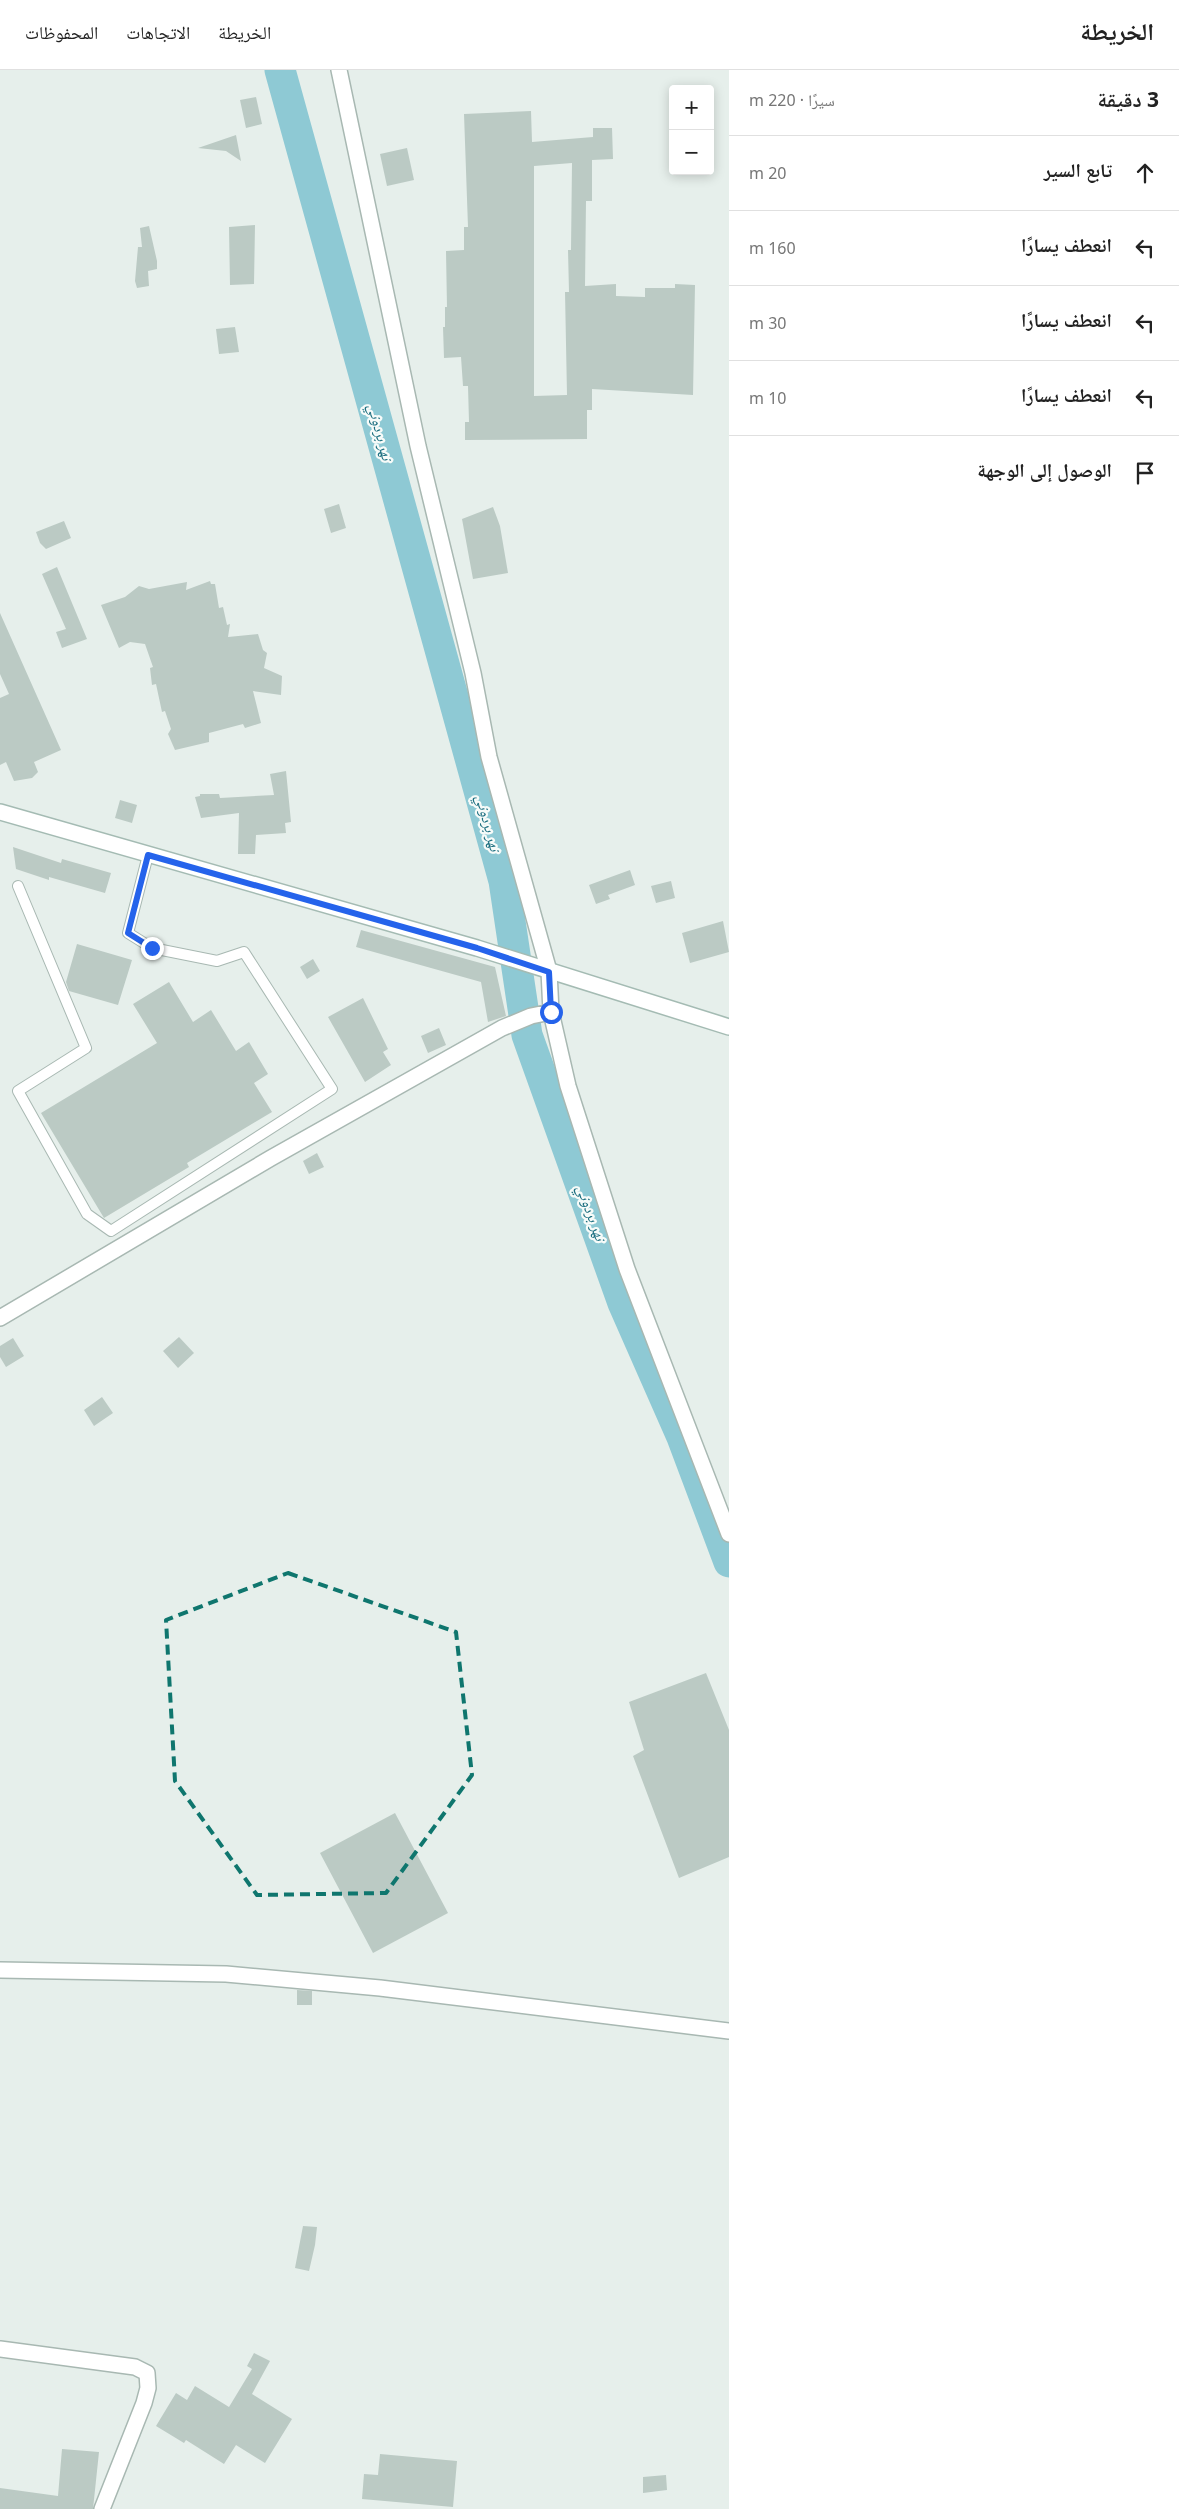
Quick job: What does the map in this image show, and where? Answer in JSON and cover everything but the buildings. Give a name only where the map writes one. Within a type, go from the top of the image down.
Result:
[{"type":"street","points":[[339,70],[416,436],[473,673],[490,757],[549,972],[551,1012],[568,1086],[627,1269],[729,1534]]},
{"type":"street","points":[[0,812],[477,948],[729,1027]]},
{"type":"street","points":[[0,1318],[271,1158],[502,1028],[531,1016],[551,1012]]},
{"type":"street","points":[[0,1970],[226,1974],[380,1988],[729,2031]]},
{"type":"street","points":[[0,2349],[135,2367],[147,2373],[148,2388],[144,2403],[102,2509]]},
{"type":"lane","points":[[18,886],[86,1048],[18,1091],[87,1214],[111,1231],[332,1089],[244,952],[217,960],[152,948],[128,933],[148,855]]},
{"type":"highlighted area","points":[[288,1573],[456,1632],[472,1775],[386,1893],[257,1895],[175,1781],[166,1620]]},
{"type":"waterway","name":"نهر بردوني","points":[[280,70],[504,881],[527,1035],[623,1303],[682,1437],[729,1562]]},
{"type":"route","points":[[152,948],[128,933],[148,855],[477,948],[549,972],[551,1012]]}]
